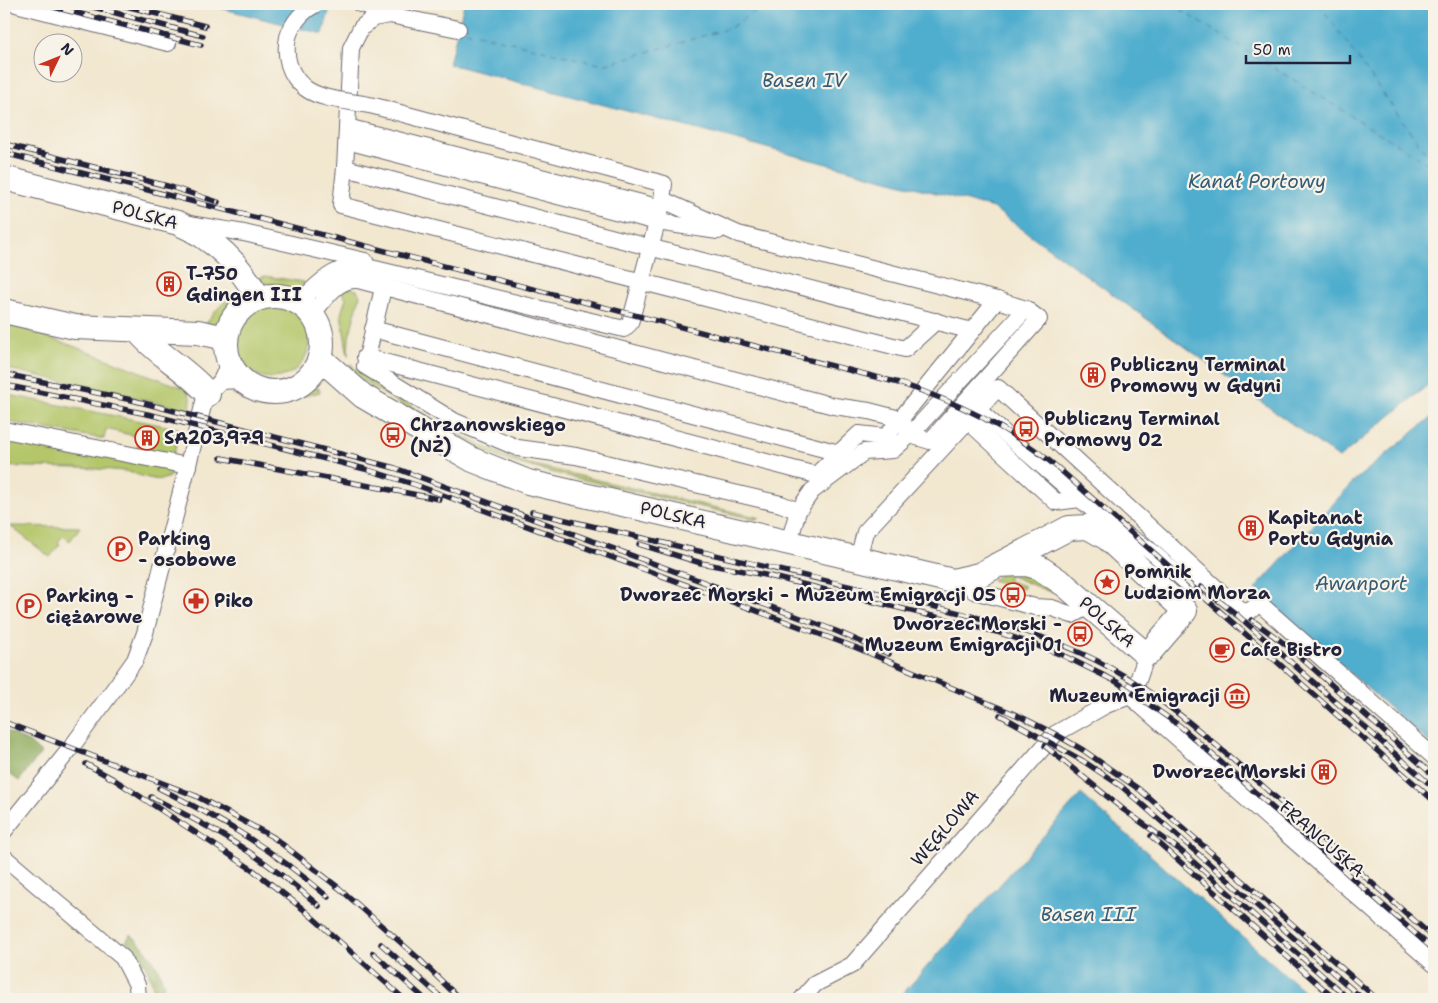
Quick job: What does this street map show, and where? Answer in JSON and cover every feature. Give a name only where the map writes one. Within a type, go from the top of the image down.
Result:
[{"type":"highway","name":"POLSKA","points":[[4,178],[165,220],[197,231],[224,250],[244,273],[259,298]]},
{"type":"highway","points":[[137,330],[147,342],[187,372],[225,379],[261,390],[283,392],[297,386],[315,368],[321,335],[305,308],[286,297],[273,296],[259,298],[238,311],[231,322],[226,338],[225,379]]},
{"type":"highway","points":[[4,312],[75,327],[198,332],[226,338]]},
{"type":"highway","name":"POLSKA","points":[[315,368],[472,460],[528,482],[952,581],[1020,564],[1040,568],[1052,575],[1140,650],[1149,654],[1184,615],[1190,588]]},
{"type":"highway","points":[[981,573],[1069,528],[1079,526],[1097,530],[1126,555],[1190,588]]},
{"type":"street","points":[[16,4],[168,44]]},
{"type":"street","points":[[305,308],[331,274],[339,269],[357,267],[381,270],[620,330],[624,329],[630,323],[642,281],[660,210],[664,184],[372,106],[317,94],[306,89],[290,70],[287,45],[289,33],[295,22],[304,12],[317,4]]},
{"type":"street","points":[[360,4],[458,29],[390,15],[381,16],[367,22],[355,37],[351,48],[345,168],[341,205],[905,349],[936,321]]},
{"type":"street","points":[[347,134],[660,210],[738,234],[1026,309],[910,435],[893,450],[864,452],[812,491],[798,511],[789,542]]},
{"type":"street","points":[[345,168],[972,331]]},
{"type":"street","points":[[660,210],[738,234]]},
{"type":"street","points":[[165,220],[244,233],[630,323]]},
{"type":"street","points":[[305,308],[340,284],[346,281],[358,280],[834,406],[869,411],[900,419],[910,435]]},
{"type":"street","points":[[383,288],[365,357],[365,366],[454,420],[518,448],[576,456],[781,504],[798,511]]},
{"type":"street","points":[[365,357],[816,475],[859,434],[886,437],[997,300]]},
{"type":"street","points":[[373,329],[839,453]]},
{"type":"street","points":[[4,831],[70,749],[135,660],[145,633],[205,398],[225,379]]},
{"type":"street","points":[[858,559],[865,532],[998,388],[1190,588]]},
{"type":"street","points":[[973,416],[1114,527],[1146,546],[1190,588],[1240,610],[1249,612],[1259,603],[1434,757]]},
{"type":"street","points":[[4,430],[188,466]]},
{"type":"street","points":[[1114,527],[1126,555]]},
{"type":"street","points":[[981,573],[974,591],[1035,607],[1052,608],[1072,615],[1089,606]]},
{"type":"street","points":[[1130,696],[1137,684],[1143,662],[1149,654]]},
{"type":"street","name":"FRANCUSKA","points":[[1130,696],[1434,964]]},
{"type":"street","name":"WĘGLOWA","points":[[802,999],[815,984],[852,965],[1055,734],[1106,705],[1130,696]]},
{"type":"street","points":[[4,857],[123,958],[137,985],[138,999]]},
{"type":"green space","points":[[265,276],[304,282],[304,284],[294,288],[274,286],[259,278]]},
{"type":"green space","points":[[346,287],[357,290],[360,296],[349,337],[348,356],[341,314],[346,298],[340,290]]},
{"type":"green space","points":[[243,288],[242,294],[227,308],[218,325],[206,326],[222,305]]},
{"type":"green space","points":[[272,304],[286,307],[298,315],[306,327],[309,341],[306,355],[298,367],[286,375],[272,378],[258,375],[246,367],[238,355],[235,341],[238,327],[246,315],[258,307]]},
{"type":"green space","points":[[4,324],[73,346],[187,389],[191,400],[190,410],[4,368]]},
{"type":"green space","points":[[351,363],[353,367],[438,422],[460,435],[505,456],[529,464],[760,518],[754,519],[505,460],[472,446],[428,422],[350,372]]},
{"type":"green space","points":[[319,388],[320,392],[287,398],[255,399],[233,395],[233,393],[241,392],[262,397],[282,397],[303,390]]},
{"type":"green space","points":[[4,394],[181,429],[174,453],[169,455],[137,449],[140,433],[136,432],[135,436],[106,429],[104,439],[4,421]]},
{"type":"green space","points":[[4,439],[122,458],[173,470],[172,474],[167,478],[156,479],[124,471],[4,466]]},
{"type":"green space","points":[[10,526],[80,527],[70,541],[63,536],[58,542],[60,544],[50,557]]},
{"type":"green space","points":[[1023,570],[1056,590],[1050,592],[1009,575],[1007,580],[1024,586],[1023,589],[992,580],[1005,572]]},
{"type":"green space","points":[[4,730],[30,743],[41,753],[19,781],[4,770]]},
{"type":"green space","points":[[131,934],[155,963],[162,980],[165,999],[154,999],[152,982],[146,967],[126,941]]},
{"type":"water","points":[[204,4],[331,4],[323,34]]},
{"type":"water","name":"Kanał Portowy","points":[[464,4],[1434,4],[1434,380],[1339,458],[993,208],[449,64]]},
{"type":"water","name":"Awanport","points":[[1434,415],[1434,747],[1255,589],[1355,480]]},
{"type":"water","name":"Basen III","points":[[1081,794],[1313,999],[898,999]]},
{"type":"ferry route","points":[[466,31],[603,65],[730,28],[766,4]]},
{"type":"ferry route","points":[[1171,4],[1434,167]]},
{"type":"ferry route","points":[[1319,4],[1434,165]]},
{"type":"railway","points":[[42,4],[201,45]]},
{"type":"railway","points":[[82,4],[203,36]]},
{"type":"railway","points":[[118,4],[205,26]]},
{"type":"railway","points":[[4,144],[171,187],[218,202]]},
{"type":"railway","points":[[4,153],[899,383],[962,407],[1001,428],[1057,467],[1434,801]]},
{"type":"railway","points":[[4,374],[132,400],[395,468],[836,631],[889,654]]},
{"type":"railway","points":[[4,385],[152,415],[365,469],[416,485],[857,648],[1019,716],[1083,750],[1140,790],[1377,999]]},
{"type":"railway","points":[[221,458],[439,499]]},
{"type":"railway","points":[[532,512],[969,615],[1053,641],[1080,653],[1107,666],[1150,692],[1189,722],[1434,938]]},
{"type":"railway","points":[[639,544],[701,563],[765,575],[997,632],[1062,655],[1117,682],[1180,726],[1434,950]]},
{"type":"railway","points":[[1201,587],[1236,614],[1434,788]]},
{"type":"railway","points":[[1252,620],[1289,647],[1434,776]]},
{"type":"railway","points":[[1000,715],[1083,761],[1121,786],[1363,999]]},
{"type":"railway","points":[[4,722],[196,796],[273,837],[339,888],[417,957],[460,999]]},
{"type":"railway","points":[[1045,746],[1124,810],[1180,850],[1349,999]]},
{"type":"railway","points":[[86,764],[115,780],[253,870],[303,909],[404,999]]},
{"type":"railway","points":[[159,788],[247,837],[287,864],[328,897]]},
{"type":"railway","points":[[151,797],[219,833],[279,873],[319,906]]},
{"type":"railway","points":[[1151,836],[1335,999]]},
{"type":"railway","points":[[381,944],[443,999]]},
{"type":"railway","points":[[373,953],[425,999]]},
{"type":"place","name":"T-750 Gdingen III","points":[[169,284]]},
{"type":"place","name":"Publiczny Terminal Promowy w Gdyni","points":[[1093,375]]},
{"type":"place","name":"Publiczny Terminal Promowy 02","points":[[1026,429]]},
{"type":"place","name":"Chrzanowskiego (NŻ)","points":[[393,435]]},
{"type":"place","name":"SA203,979","points":[[147,438]]},
{"type":"place","name":"Kapitanat Portu Gdynia","points":[[1251,528]]},
{"type":"place","name":"Parking - osobowe","points":[[120,549]]},
{"type":"place","name":"Pomnik Ludziom Morza","points":[[1107,582]]},
{"type":"place","name":"Dworzec Morski - Muzeum Emigracji 05","points":[[1013,595]]},
{"type":"place","name":"Piko","points":[[196,601]]},
{"type":"place","name":"Parking - ciężarowe","points":[[29,606]]},
{"type":"place","name":"Dworzec Morski - Muzeum Emigracji 01","points":[[1080,634]]},
{"type":"place","name":"Cafe Bistro","points":[[1222,650]]},
{"type":"place","name":"Muzeum Emigracji","points":[[1237,696]]},
{"type":"place","name":"Dworzec Morski","points":[[1324,772]]},
{"type":"water label","name":"Basen IV","points":[[804,80]]}]
